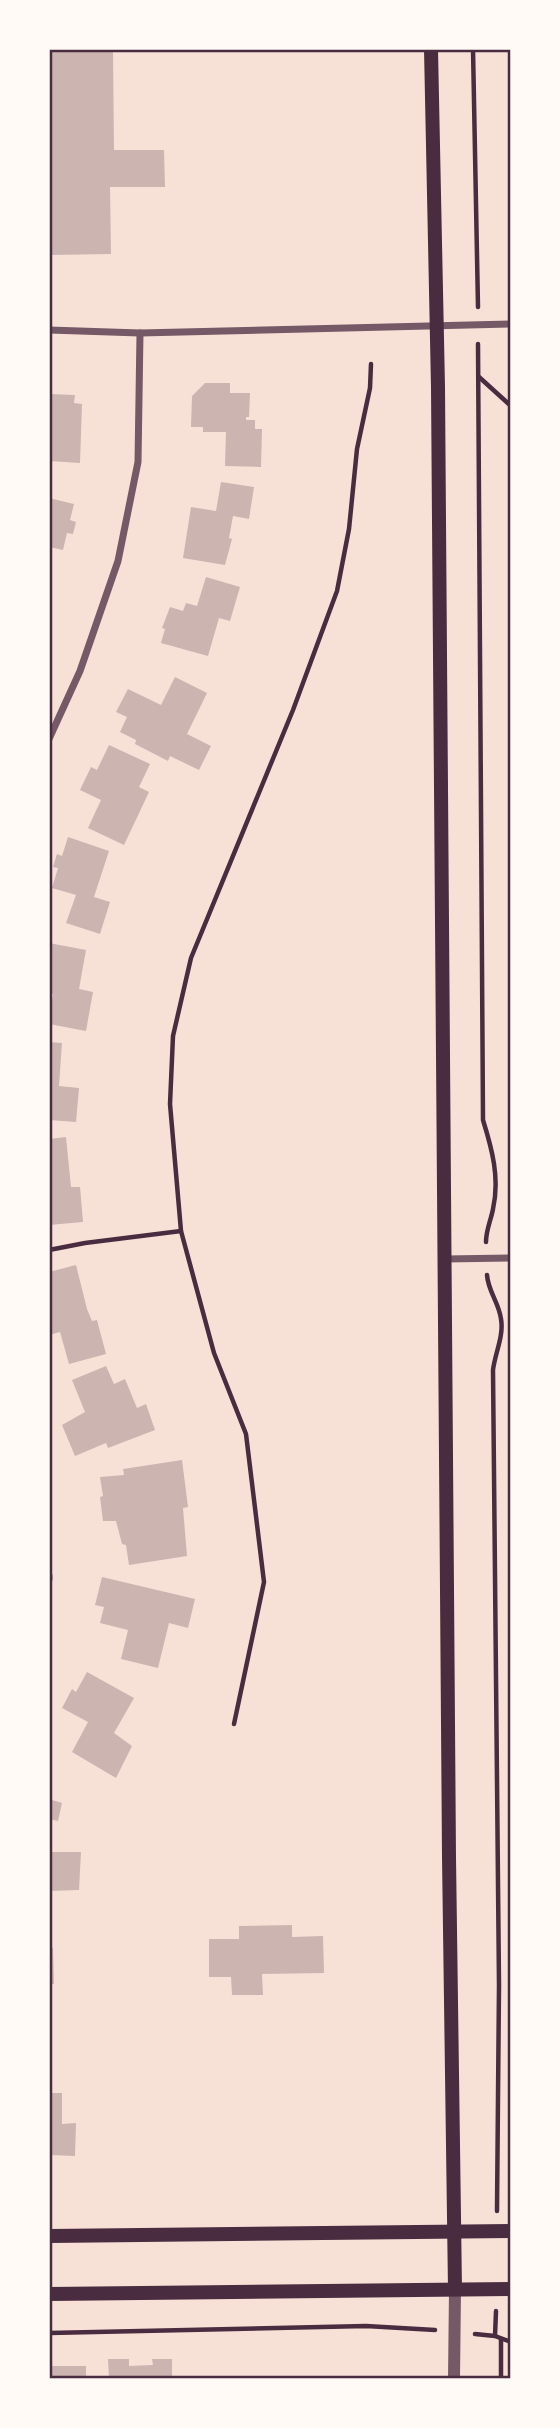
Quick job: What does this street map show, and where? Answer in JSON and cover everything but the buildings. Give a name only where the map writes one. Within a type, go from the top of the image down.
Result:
[{"type":"main road","points":[[431,49],[436,325],[454,2289]]},
{"type":"main road","points":[[49,2236],[511,2231]]},
{"type":"main road","points":[[49,2294],[511,2289]]},
{"type":"street","points":[[49,330],[140,333],[511,324]]},
{"type":"street","points":[[49,739],[80,671],[118,561],[138,462],[140,333]]},
{"type":"street","points":[[444,1259],[511,1258]]},
{"type":"street","points":[[454,2289],[454,2379]]},
{"type":"path","points":[[473,49],[477,296]]},
{"type":"path","points":[[234,1724],[264,1582],[246,1434],[214,1353],[181,1231],[170,1104],[173,1037],[191,958],[293,710],[337,591],[349,529],[357,449],[370,388],[371,365]]},
{"type":"path","points":[[478,366],[483,1120],[496,1176],[494,1208],[486,1234]]},
{"type":"path","points":[[479,377],[511,406]]},
{"type":"path","points":[[49,1250],[181,1231]]},
{"type":"path","points":[[488,1285],[501,1317],[502,1333],[494,1356],[493,1370],[499,1986],[497,2167]]},
{"type":"path","points":[[49,2333],[396,2326]]},
{"type":"path","points":[[501,2379],[498,2338],[511,2342]]}]
